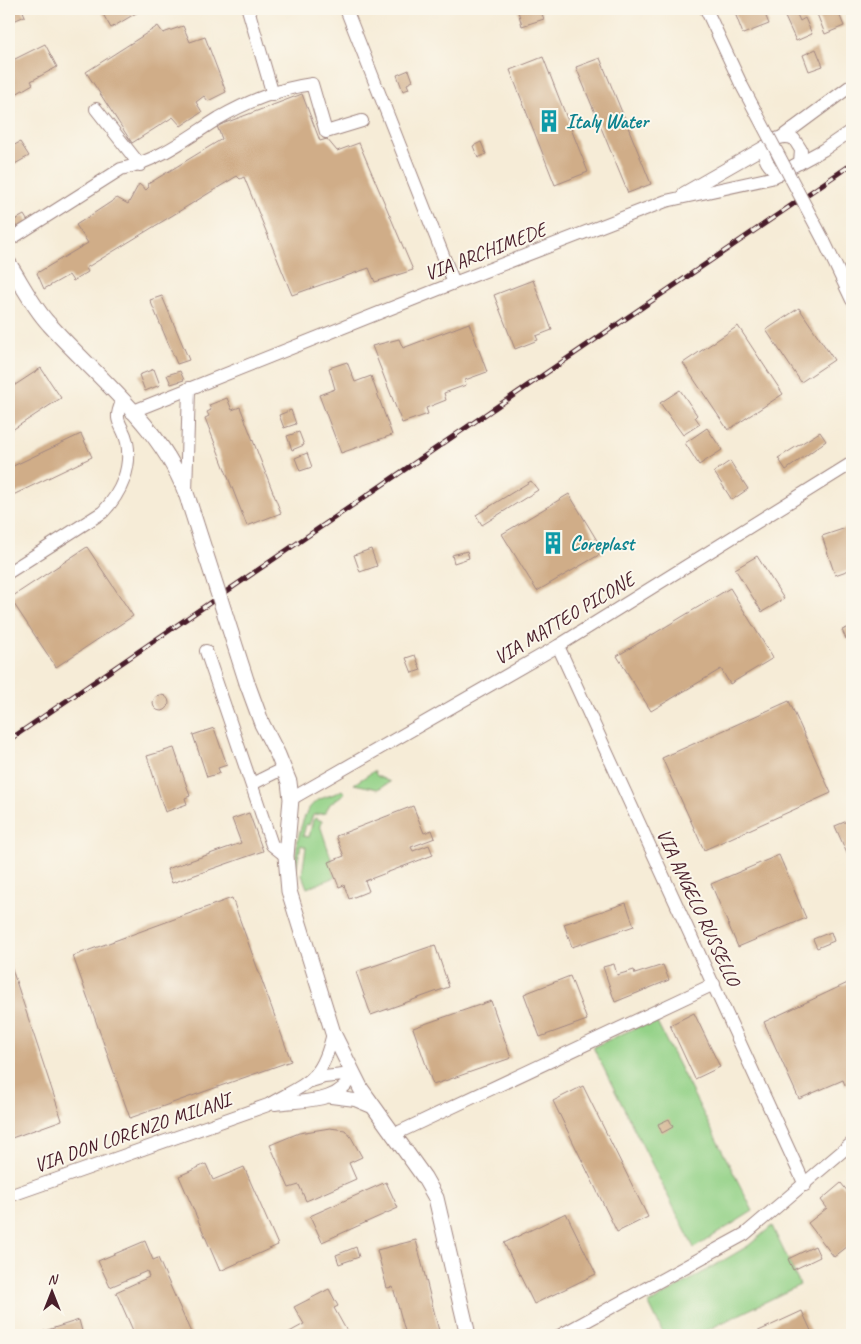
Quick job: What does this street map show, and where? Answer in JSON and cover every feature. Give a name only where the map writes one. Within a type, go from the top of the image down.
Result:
[{"type":"street","points":[[248,9],[272,95]]},
{"type":"street","points":[[346,9],[454,283]]},
{"type":"street","points":[[706,9],[741,84],[824,241],[852,300]]},
{"type":"street","points":[[9,240],[121,169],[140,165],[184,142],[220,118],[272,95],[312,84],[326,132],[362,121]]},
{"type":"street","points":[[666,202],[766,146],[792,137],[852,85]]},
{"type":"street","points":[[96,109],[140,165]]},
{"type":"street","name":"VIA ARCHIMEDE","points":[[127,407],[189,388],[454,283],[666,202],[752,183],[780,174],[818,153],[852,130]]},
{"type":"street","points":[[792,137],[818,153]]},
{"type":"street","points":[[792,137],[801,150],[800,163]]},
{"type":"street","points":[[766,146],[764,152],[768,165],[780,174]]},
{"type":"street","points":[[9,264],[47,322],[156,438],[171,462],[188,497],[246,683],[262,724],[284,768],[292,799],[286,856],[288,891],[333,1033],[353,1074],[374,1108],[395,1134],[436,1198],[468,1335]]},
{"type":"street","points":[[188,497],[189,388]]},
{"type":"street","points":[[9,572],[103,512],[113,501],[128,465],[126,440],[117,422],[117,412],[127,407]]},
{"type":"street","name":"VIA MATTEO PICONE","points":[[292,799],[558,646],[852,463]]},
{"type":"street","name":"VIA ANGELO RUSSELLO","points":[[558,646],[805,1185]]},
{"type":"street","points":[[206,651],[272,845],[286,856]]},
{"type":"street","points":[[252,784],[284,768]]},
{"type":"street","points":[[395,1134],[714,984]]},
{"type":"street","points":[[308,1082],[326,1062],[333,1033]]},
{"type":"street","points":[[268,1105],[308,1082],[324,1077],[353,1074]]},
{"type":"street","points":[[326,1097],[340,1092],[348,1086],[353,1074]]},
{"type":"street","points":[[268,1105],[326,1097],[347,1098],[374,1108]]},
{"type":"street","name":"VIA DON LORENZO MILANI","points":[[9,1196],[268,1105]]},
{"type":"street","points":[[561,1335],[745,1234],[805,1185],[852,1143]]},
{"type":"green space","points":[[374,771],[377,776],[390,782],[378,789],[354,784]]},
{"type":"green space","points":[[342,790],[345,793],[330,804],[325,813],[313,815],[309,825],[306,824],[303,836],[309,837],[315,818],[322,821],[320,825],[332,861],[330,862],[335,877],[307,888],[302,875],[306,847],[301,845],[295,873],[297,846],[305,816],[314,803]]},
{"type":"green space","points":[[655,1019],[753,1211],[694,1248],[593,1047]]},
{"type":"green space","points":[[772,1226],[800,1285],[697,1335],[664,1335],[649,1304],[748,1246]]},
{"type":"building","points":[[22,9],[25,16],[9,23],[9,13]]},
{"type":"building","points":[[100,9],[143,9],[111,28]]},
{"type":"building","points":[[540,9],[544,19],[522,26],[518,11]]},
{"type":"building","points":[[746,9],[763,9],[769,24],[743,34],[735,13]]},
{"type":"building","points":[[825,9],[837,9],[844,26],[825,34],[817,14],[826,11]]},
{"type":"building","points":[[796,12],[800,21],[805,18],[812,34],[796,41],[785,17]]},
{"type":"building","points":[[158,26],[163,33],[183,26],[190,42],[205,37],[226,92],[208,101],[204,96],[196,102],[202,112],[181,126],[173,117],[132,143],[86,72]]},
{"type":"building","points":[[45,44],[57,67],[31,81],[33,84],[9,98],[9,51],[13,60]]},
{"type":"building","points":[[816,49],[823,66],[809,71],[803,55]]},
{"type":"building","name":"Italy Water","points":[[543,57],[588,172],[555,185],[510,70]]},
{"type":"building","points":[[600,58],[651,184],[628,193],[576,67]]},
{"type":"building","points":[[409,70],[413,81],[407,84],[409,89],[403,91],[397,75]]},
{"type":"building","points":[[302,94],[320,141],[327,139],[337,151],[359,143],[413,270],[375,282],[369,268],[292,295],[244,177],[240,179],[237,176],[86,268],[88,272],[73,281],[69,275],[44,289],[37,273],[88,243],[76,225],[117,198],[128,204],[139,184],[146,190],[149,187],[148,184],[222,139],[217,126]]},
{"type":"building","points":[[20,142],[29,156],[13,165],[9,159],[9,148]]},
{"type":"building","points":[[481,142],[486,154],[478,158],[473,146]]},
{"type":"building","points":[[24,215],[29,223],[18,229],[13,221]]},
{"type":"building","points":[[533,280],[552,330],[536,336],[538,340],[515,349],[494,295]]},
{"type":"building","points":[[162,296],[189,360],[177,364],[150,300]]},
{"type":"building","points":[[799,308],[834,360],[801,382],[766,330]]},
{"type":"building","points":[[469,323],[487,372],[465,380],[466,385],[444,393],[446,400],[426,408],[428,414],[402,423],[372,346],[399,339],[403,348]]},
{"type":"building","points":[[738,326],[783,394],[728,430],[683,363]]},
{"type":"building","points":[[347,362],[355,382],[371,376],[392,435],[341,453],[319,395],[335,389],[329,368]]},
{"type":"building","points":[[41,368],[61,398],[9,432],[9,389]]},
{"type":"building","points":[[154,369],[160,385],[145,391],[139,375]]},
{"type":"building","points":[[180,371],[184,380],[171,384],[167,375]]},
{"type":"building","points":[[680,390],[697,415],[695,417],[700,424],[683,435],[660,403]]},
{"type":"building","points":[[227,398],[232,410],[240,407],[281,513],[247,526],[205,418],[209,416],[207,412],[211,410],[209,405]]},
{"type":"building","points":[[291,410],[296,424],[284,428],[279,415]]},
{"type":"building","points":[[707,428],[722,450],[699,465],[685,443]]},
{"type":"building","points":[[299,432],[304,445],[292,450],[287,436]]},
{"type":"building","points":[[820,432],[826,441],[786,470],[778,458]]},
{"type":"building","points":[[81,434],[92,457],[13,495],[9,487],[9,468]]},
{"type":"building","points":[[307,453],[312,467],[300,471],[295,458]]},
{"type":"building","points":[[730,461],[748,489],[732,500],[714,472]]},
{"type":"building","points":[[531,481],[538,490],[482,525],[476,515]]},
{"type":"building","name":"Coreplast","points":[[569,494],[604,552],[537,591],[502,534]]},
{"type":"building","points":[[852,526],[852,569],[835,575],[822,536]]},
{"type":"building","points":[[87,547],[133,616],[56,667],[10,598]]},
{"type":"building","points":[[371,549],[377,566],[360,572],[354,555]]},
{"type":"building","points":[[467,551],[469,558],[454,563],[452,555]]},
{"type":"building","points":[[757,556],[784,599],[762,612],[735,569]]},
{"type":"building","points":[[730,588],[773,658],[730,684],[721,669],[651,711],[617,656]]},
{"type":"building","points":[[852,626],[852,636],[846,639],[842,630]]},
{"type":"building","points":[[415,655],[421,670],[412,673],[406,658]]},
{"type":"building","points":[[161,695],[169,703],[161,711],[153,703]]},
{"type":"building","points":[[789,701],[831,793],[704,850],[662,758]]},
{"type":"building","points":[[214,728],[227,765],[218,768],[220,773],[207,777],[193,735]]},
{"type":"building","points":[[174,748],[190,796],[185,798],[187,804],[165,812],[147,756]]},
{"type":"building","points":[[413,806],[424,833],[432,830],[435,838],[411,847],[413,851],[429,845],[433,855],[365,881],[369,891],[349,899],[344,885],[339,887],[329,862],[344,856],[336,836]]},
{"type":"building","points":[[249,813],[263,851],[172,883],[167,869],[241,843],[232,819]]},
{"type":"building","points":[[852,819],[852,865],[835,826]]},
{"type":"building","points":[[779,855],[806,918],[738,947],[711,884]]},
{"type":"building","points":[[232,898],[291,1061],[130,1118],[73,956]]},
{"type":"building","points":[[626,903],[634,926],[572,947],[564,924]]},
{"type":"building","points":[[831,932],[834,941],[817,948],[813,939]]},
{"type":"building","points":[[435,945],[449,987],[371,1015],[356,972]]},
{"type":"building","points":[[9,960],[62,1120],[9,1139]]},
{"type":"building","points":[[614,964],[617,975],[634,970],[635,974],[663,965],[669,980],[615,1002],[603,967]]},
{"type":"building","points":[[570,976],[587,1020],[540,1037],[524,994]]},
{"type":"building","points":[[852,981],[852,1083],[845,1085],[843,1080],[799,1099],[764,1022]]},
{"type":"building","points":[[491,1001],[511,1058],[433,1085],[413,1028]]},
{"type":"building","points":[[694,1013],[720,1067],[695,1079],[670,1025]]},
{"type":"building","points":[[583,1086],[648,1217],[617,1232],[553,1101]]},
{"type":"building","points":[[669,1119],[673,1127],[662,1133],[658,1124]]},
{"type":"building","points":[[330,1128],[345,1130],[362,1157],[349,1163],[356,1179],[306,1201],[299,1185],[289,1188],[270,1145],[299,1133]]},
{"type":"building","points":[[206,1164],[213,1180],[244,1167],[278,1245],[220,1271],[179,1176]]},
{"type":"building","points":[[386,1182],[398,1208],[322,1242],[310,1216]]},
{"type":"building","points":[[841,1183],[852,1197],[852,1243],[834,1257],[808,1223],[827,1208],[821,1200]]},
{"type":"building","points":[[566,1213],[596,1274],[534,1304],[504,1243]]},
{"type":"building","points":[[416,1240],[440,1335],[406,1335],[393,1287],[387,1288],[377,1250]]},
{"type":"building","points":[[145,1241],[153,1260],[158,1258],[192,1335],[135,1335],[116,1292],[149,1277],[147,1271],[110,1287],[98,1261]]},
{"type":"building","points":[[815,1246],[820,1257],[793,1270],[788,1259]]},
{"type":"building","points":[[356,1247],[359,1257],[339,1264],[336,1255]]},
{"type":"building","points":[[329,1289],[338,1306],[334,1308],[349,1335],[284,1335],[304,1324],[294,1307]]},
{"type":"building","points":[[802,1311],[813,1335],[750,1335]]},
{"type":"building","points":[[79,1320],[83,1335],[32,1335]]},
{"type":"railway","points":[[9,740],[852,164]]},
{"type":"place","name":"Italy Water","points":[[549,121]]},
{"type":"place","name":"Coreplast","points":[[553,543]]}]
